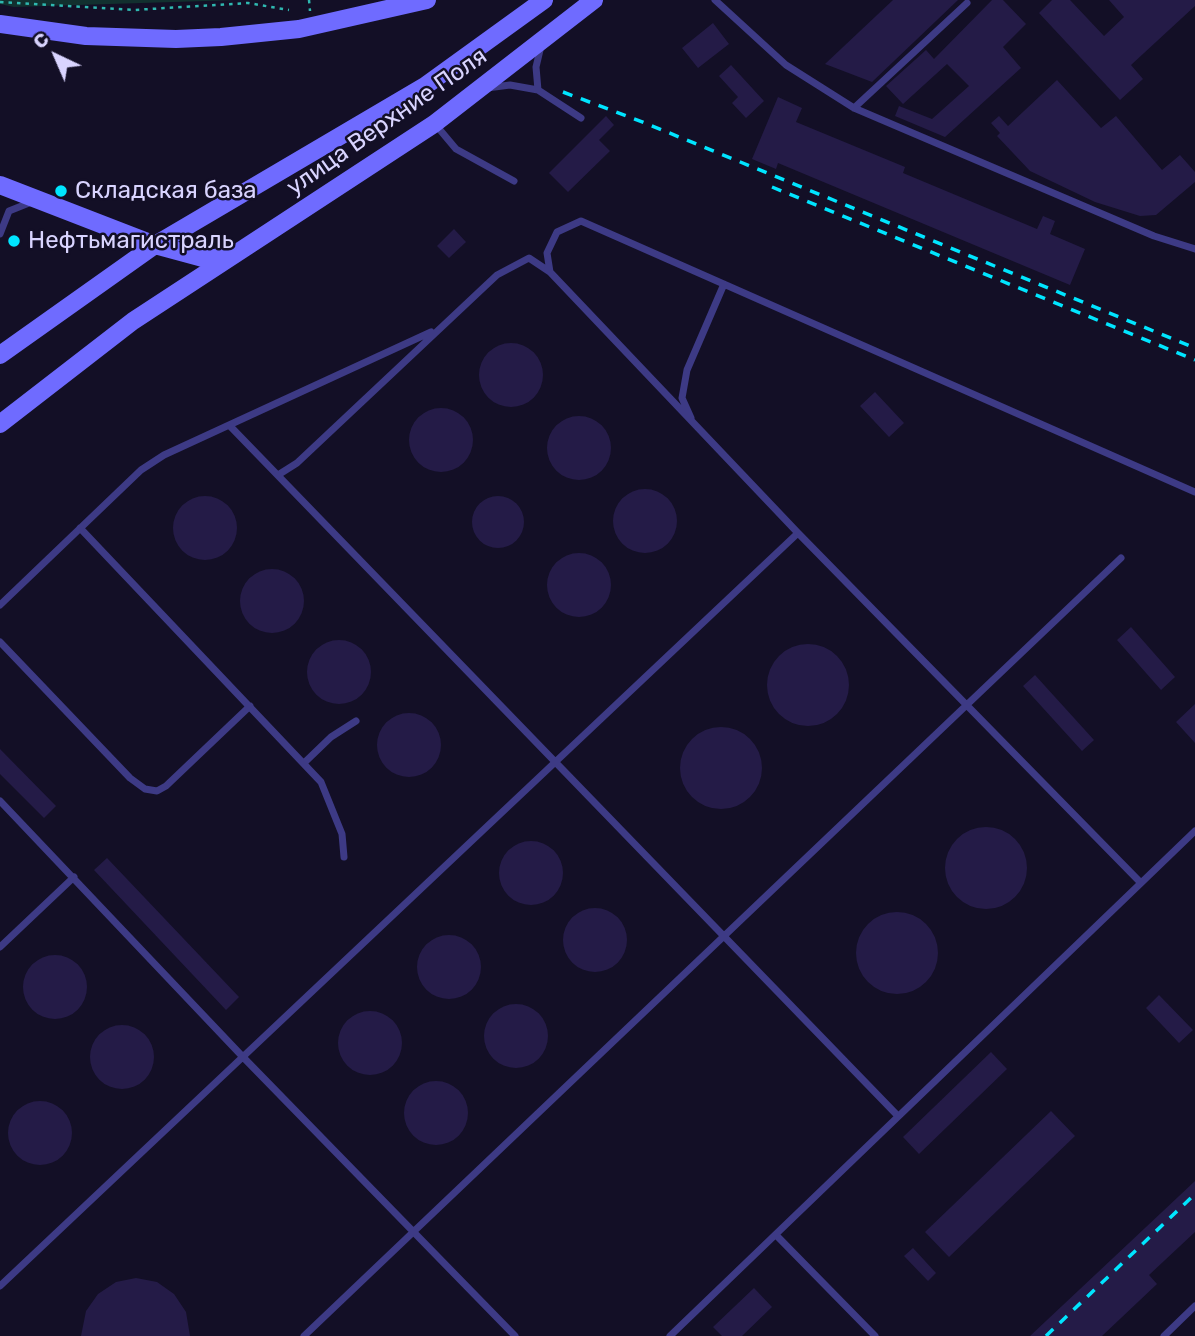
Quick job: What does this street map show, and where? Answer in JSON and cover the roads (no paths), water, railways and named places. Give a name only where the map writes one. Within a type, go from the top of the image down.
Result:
[{"type":"main road","points":[[2,26],[133,39],[261,35],[347,20],[427,0]]},
{"type":"main road","name":"улица Верхние Поля","points":[[0,355],[155,245],[425,86],[544,0]]},
{"type":"main road","points":[[562,24],[577,0]]},
{"type":"main road","name":"улица Верхние Поля","points":[[0,424],[133,321],[242,247],[299,215],[435,124],[594,0]]},
{"type":"main road","points":[[0,185],[155,245],[203,258],[216,258],[242,247]]},
{"type":"lane","points":[[715,0],[786,65],[854,108],[1154,236],[1195,249]]},
{"type":"lane","points":[[854,108],[967,3]]},
{"type":"lane","points":[[538,90],[536,66],[546,36]]},
{"type":"lane","points":[[480,90],[510,85],[538,90],[581,118]]},
{"type":"lane","points":[[435,124],[456,149],[514,181]]},
{"type":"lane","points":[[0,234],[9,211],[38,200]]},
{"type":"lane","points":[[550,272],[547,253],[557,232],[580,221],[1195,492]]},
{"type":"lane","points":[[278,475],[297,463],[497,275],[529,258],[550,272],[798,533],[1141,883]]},
{"type":"lane","points":[[692,422],[682,398],[687,370],[724,284]]},
{"type":"lane","points":[[0,605],[141,470],[164,455],[439,328]]},
{"type":"lane","points":[[230,426],[897,1115]]},
{"type":"lane","points":[[80,528],[321,782],[342,834],[344,858]]},
{"type":"lane","points":[[0,1286],[798,533]]},
{"type":"lane","points":[[304,1336],[1121,558]]},
{"type":"lane","points":[[0,642],[130,778],[145,789],[157,791],[166,786],[250,706]]},
{"type":"lane","points":[[304,763],[331,737],[356,721]]},
{"type":"lane","points":[[0,800],[242,1056],[516,1336]]},
{"type":"lane","points":[[670,1336],[777,1236],[897,1115],[1195,831]]},
{"type":"lane","points":[[0,947],[74,877]]},
{"type":"lane","points":[[777,1236],[875,1336]]},
{"type":"lane","points":[[1164,1336],[1195,1306]]},
{"type":"railway","points":[[563,92],[1195,348]]},
{"type":"railway","points":[[772,187],[1195,360]]},
{"type":"railway","points":[[1046,1336],[1195,1194]]},
{"type":"place","name":"Складская база","points":[[61,191]]},
{"type":"place","name":"Нефтьмагистраль","points":[[14,241]]}]
